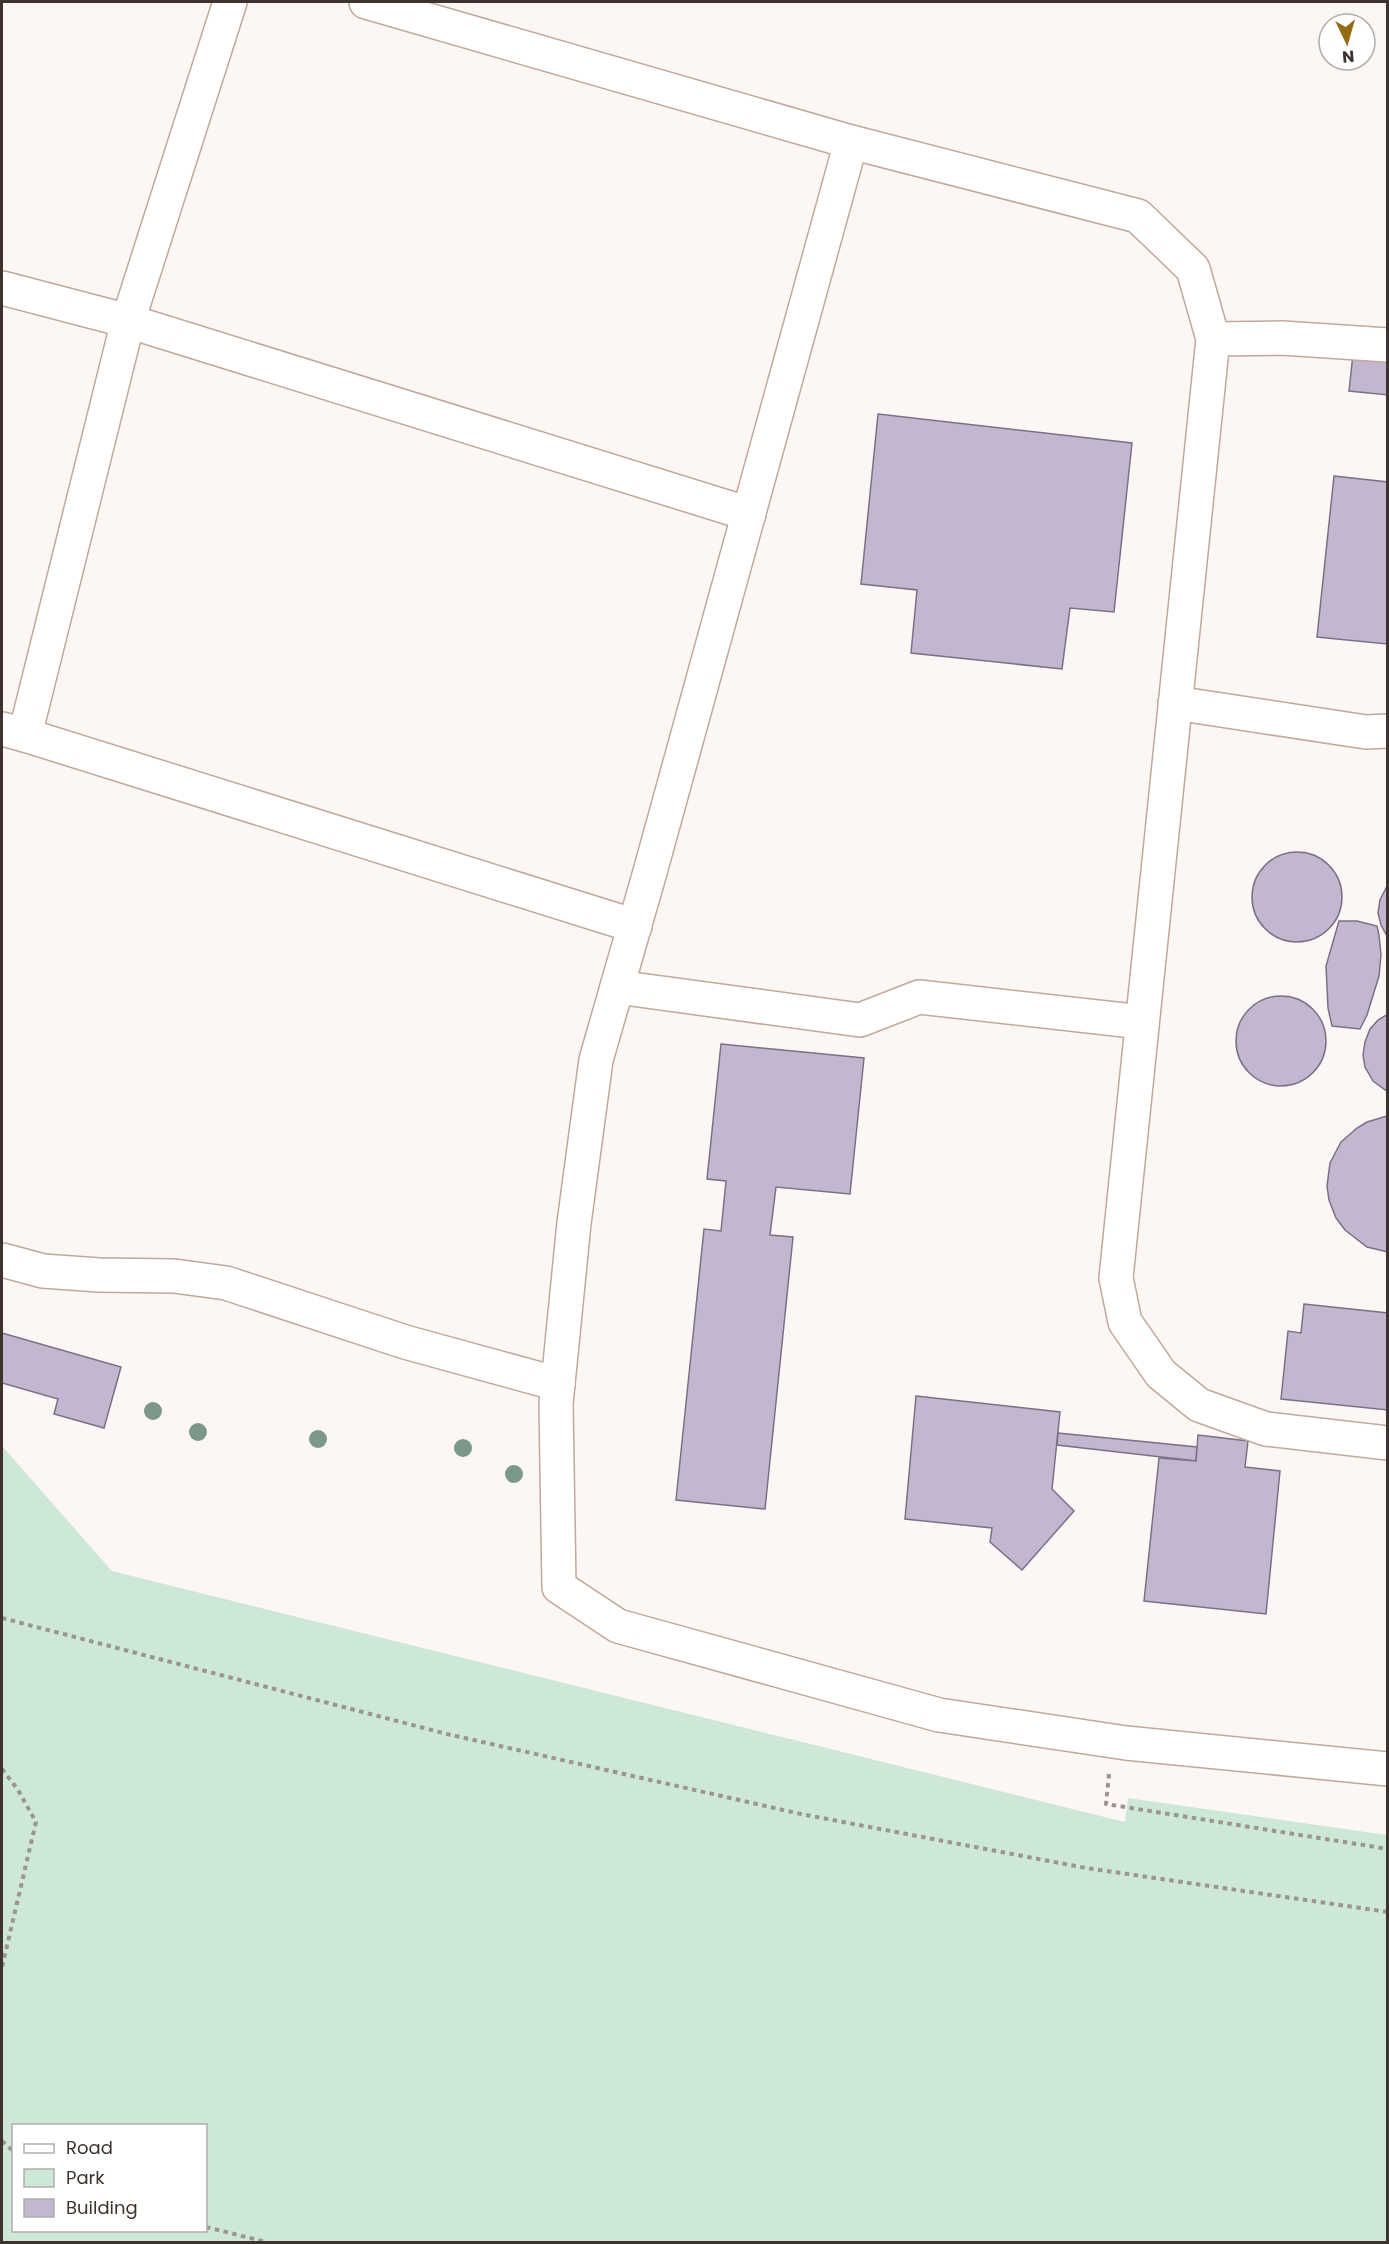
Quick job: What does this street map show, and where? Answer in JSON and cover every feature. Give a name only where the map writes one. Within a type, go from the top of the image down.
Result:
[{"type":"lane","points":[[231,2],[128,321],[13,732],[634,926]]},
{"type":"lane","points":[[366,2],[851,142],[1138,216],[1193,268],[1213,339],[1116,1278],[1125,1322],[1161,1374],[1199,1405],[1266,1429],[1388,1443]]},
{"type":"lane","points":[[851,142],[596,1060],[574,1223],[556,1404],[559,1587],[618,1626],[939,1715],[1112,1740],[1388,1769]]},
{"type":"lane","points":[[2,288],[128,321],[749,514]]},
{"type":"lane","points":[[1213,339],[1282,338],[1388,345]]},
{"type":"lane","points":[[1175,703],[1366,732],[1388,731]]},
{"type":"lane","points":[[617,987],[860,1020],[919,997],[1142,1022]]},
{"type":"lane","points":[[2,1260],[44,1271],[99,1275],[174,1276],[226,1283],[405,1342],[558,1384]]},
{"type":"path","points":[[2,1618],[447,1734],[801,1814],[1086,1868],[1388,1912]]},
{"type":"path","points":[[1112,1740],[1106,1804],[1388,1849]]},
{"type":"path","points":[[2,1769],[18,1790],[36,1822],[2,1967]]},
{"type":"path","points":[[207,2227],[266,2242]]},
{"type":"green space","points":[[2,1446],[112,1571],[1125,1822],[1128,1798],[1387,1835],[1387,2242],[2,2242]]},
{"type":"building","points":[[1353,354],[1388,357],[1388,395],[1349,391]]},
{"type":"building","points":[[878,414],[1132,443],[1114,612],[1070,608],[1062,669],[911,653],[917,590],[861,584]]},
{"type":"building","points":[[1334,476],[1388,482],[1387,644],[1317,637]]},
{"type":"building","points":[[1297,852],[1314,856],[1329,865],[1338,880],[1342,897],[1338,914],[1329,929],[1314,938],[1297,942],[1280,938],[1265,929],[1256,914],[1252,897],[1256,880],[1265,865],[1280,856]]},
{"type":"building","points":[[1388,884],[1388,938],[1378,913],[1380,900]]},
{"type":"building","points":[[1339,921],[1357,921],[1377,926],[1379,935],[1381,955],[1379,976],[1367,1015],[1360,1029],[1332,1026],[1328,1008],[1326,966]]},
{"type":"building","points":[[1281,996],[1298,1000],[1313,1009],[1322,1024],[1326,1041],[1322,1058],[1313,1073],[1298,1082],[1281,1086],[1264,1082],[1249,1073],[1240,1058],[1236,1041],[1240,1024],[1249,1009],[1264,1000]]},
{"type":"building","points":[[1388,1014],[1388,1092],[1373,1081],[1365,1067],[1363,1055],[1370,1029]]},
{"type":"building","points":[[721,1044],[864,1058],[850,1194],[776,1187],[770,1235],[793,1237],[765,1509],[676,1500],[704,1229],[721,1231],[726,1181],[707,1179]]},
{"type":"building","points":[[1388,1116],[1388,1252],[1367,1247],[1345,1230],[1336,1218],[1329,1200],[1327,1186],[1330,1163],[1341,1142],[1367,1122]]},
{"type":"building","points":[[1304,1304],[1388,1313],[1388,1410],[1281,1399],[1288,1331],[1301,1333]]},
{"type":"building","points":[[2,1333],[121,1367],[104,1428],[54,1414],[58,1399],[2,1383]]},
{"type":"building","points":[[916,1396],[1060,1412],[1052,1489],[1074,1511],[1022,1570],[990,1542],[992,1528],[905,1519]]},
{"type":"building","points":[[1058,1433],[1197,1447],[1196,1461],[1057,1445]]},
{"type":"building","points":[[1198,1435],[1248,1441],[1245,1467],[1280,1471],[1266,1614],[1144,1601],[1159,1458],[1196,1461]]}]
